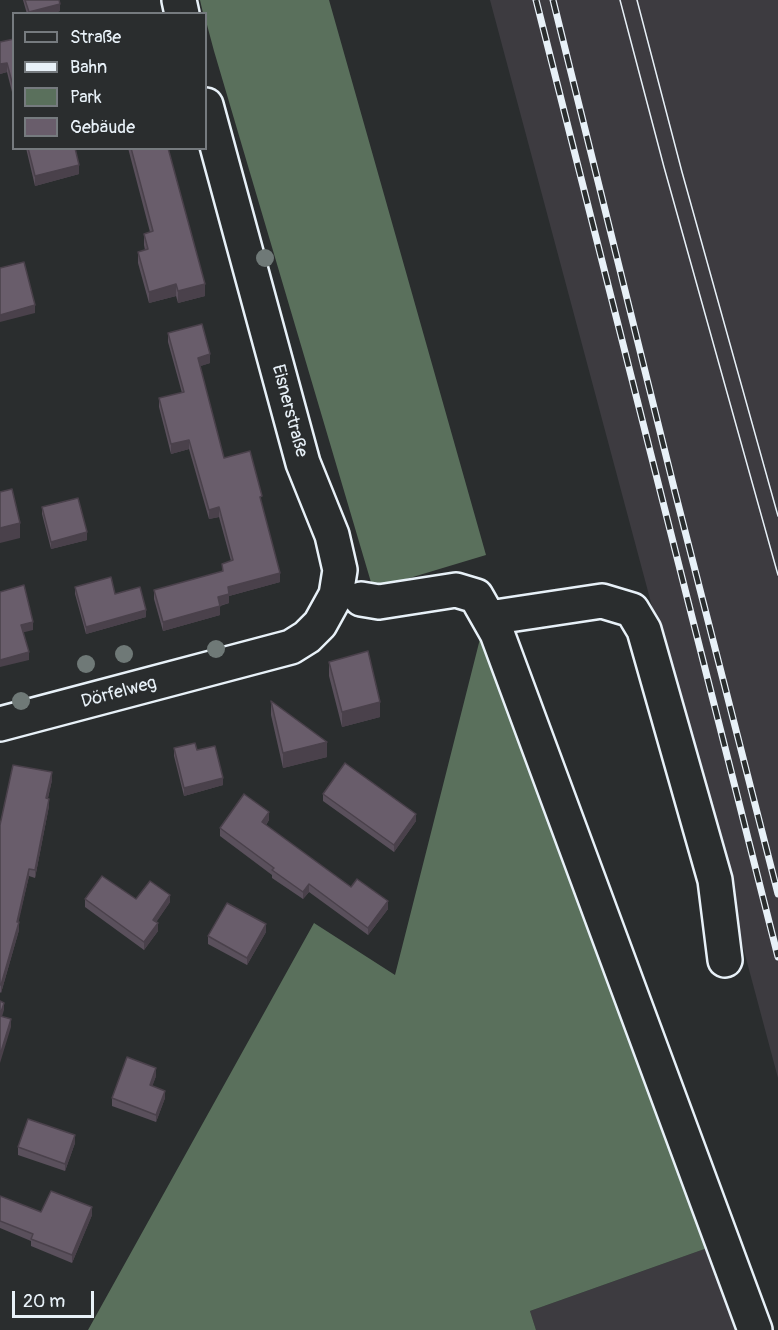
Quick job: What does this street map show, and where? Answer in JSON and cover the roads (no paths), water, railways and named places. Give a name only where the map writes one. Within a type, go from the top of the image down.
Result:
[{"type":"street","name":"Eisnerstraße","points":[[207,109],[303,463],[332,535],[340,570],[336,595],[320,624],[307,637],[291,647],[239,660]]},
{"type":"street","points":[[361,599],[379,602],[456,590],[476,596],[489,618],[497,633],[755,1330]]},
{"type":"street","points":[[489,618],[602,601],[632,610],[644,630],[715,880],[725,960]]},
{"type":"street","name":"Dörfelweg","points":[[0,724],[239,660]]},
{"type":"tram line","points":[[620,0],[664,167],[778,575]]},
{"type":"tram line","points":[[637,0],[682,172],[778,516]]},
{"type":"railway","points":[[536,0],[778,957]]},
{"type":"railway","points":[[553,0],[778,894]]}]
